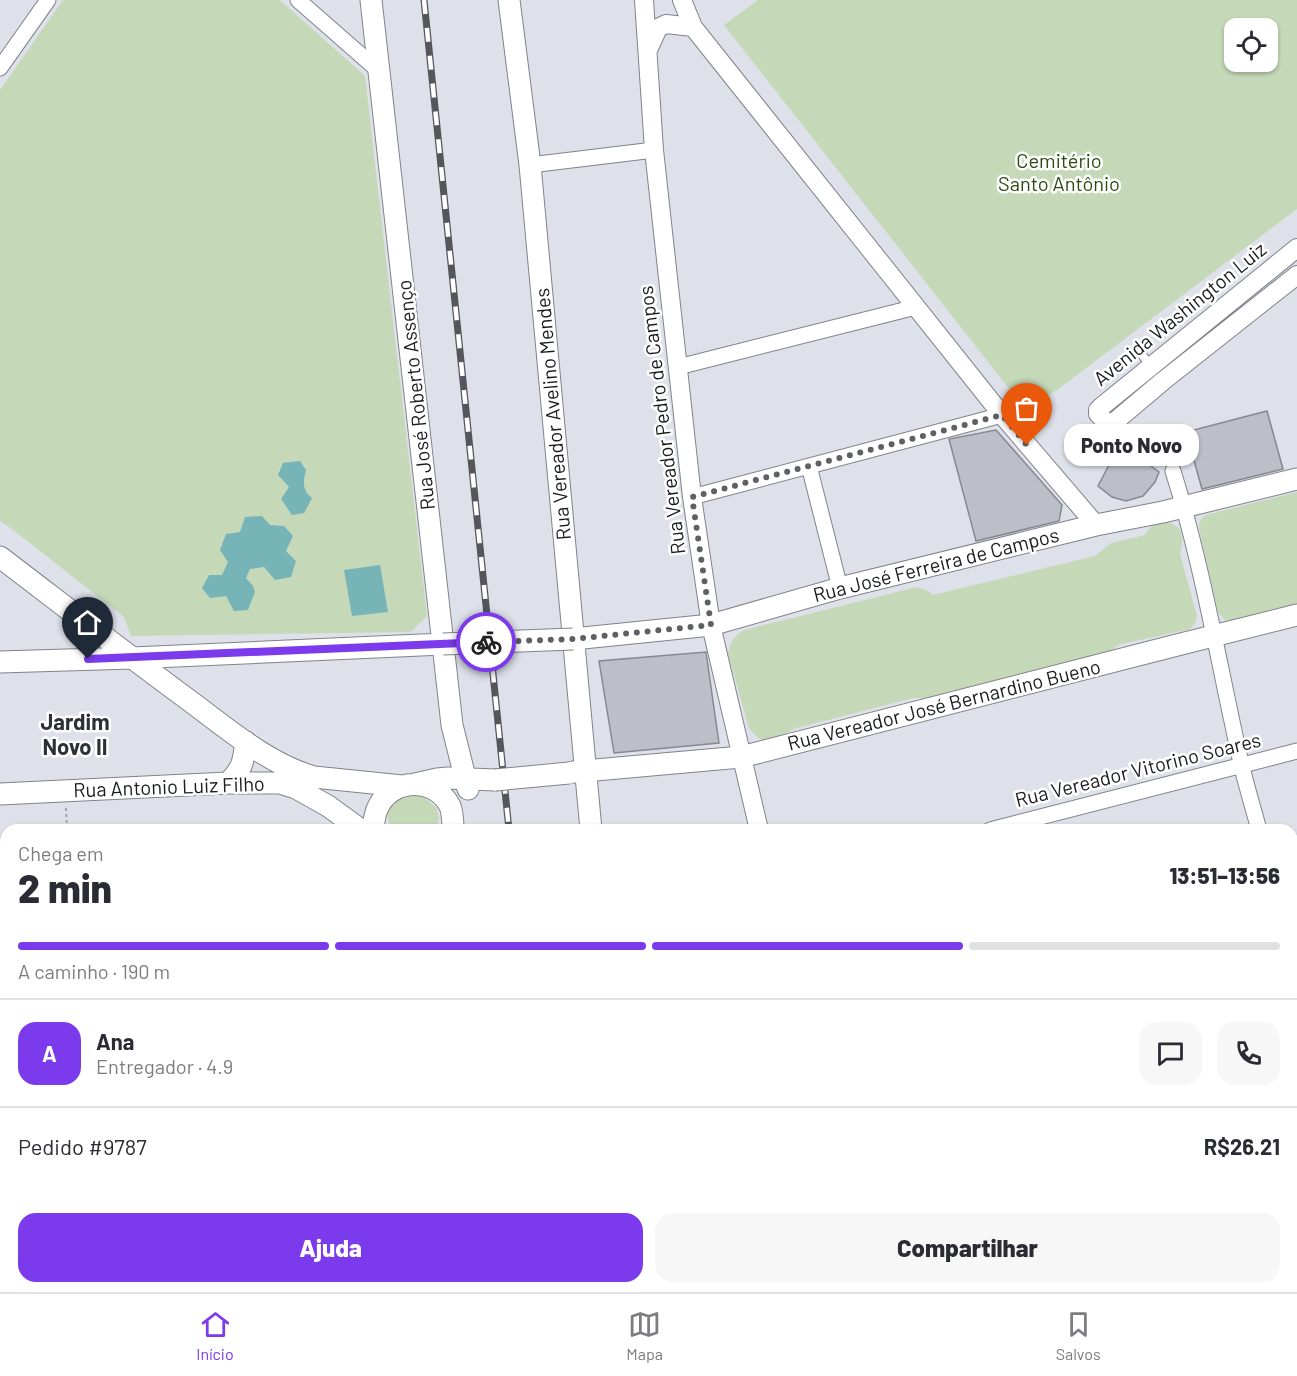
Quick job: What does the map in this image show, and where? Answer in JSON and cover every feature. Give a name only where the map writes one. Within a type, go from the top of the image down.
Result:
[{"type":"main road","name":"Rua José Roberto Assenço","points":[[371,0],[452,725],[478,782]]},
{"type":"main road","name":"Rua Vereador Avelino Mendes","points":[[509,0],[530,165],[573,639],[578,771],[590,824]]},
{"type":"main road","name":"Rua José Ferreira de Campos","points":[[0,662],[573,639],[711,625],[840,588],[1096,525],[1184,507],[1297,479]]},
{"type":"main road","points":[[0,557],[132,658],[271,759],[302,774],[314,777],[429,787],[441,795],[450,806],[453,824]]},
{"type":"main road","name":"Rua Vereador José Bernardino Bueno","points":[[408,785],[437,779],[478,782],[741,757],[1297,615]]},
{"type":"main road","points":[[228,783],[243,762],[246,742]]},
{"type":"main road","points":[[450,806],[453,801],[478,782]]},
{"type":"main road","name":"Rua Antonio Luiz Filho","points":[[0,794],[228,783],[279,783],[296,788],[328,806],[353,824]]},
{"type":"main road","points":[[373,824],[376,808],[387,794],[408,785]]},
{"type":"street","points":[[0,68],[48,0]]},
{"type":"street","points":[[298,0],[379,71]]},
{"type":"street","name":"Rua Vereador Pedro de Campos","points":[[644,0],[654,150],[692,497],[711,625],[758,824]]},
{"type":"street","points":[[682,0],[693,27],[1002,415],[1096,525]]},
{"type":"street","points":[[648,52],[658,28],[666,24],[693,27]]},
{"type":"street","points":[[530,165],[654,150]]},
{"type":"street","name":"Avenida Washington Luiz","points":[[1297,248],[1098,410],[1103,421],[1112,424],[1297,275]]},
{"type":"street","points":[[1253,284],[1266,300]]},
{"type":"street","points":[[678,367],[916,308]]},
{"type":"street","points":[[692,497],[1002,415]]},
{"type":"street","points":[[809,466],[840,588]]},
{"type":"street","points":[[1173,471],[1215,635],[1241,765],[1257,824]]},
{"type":"street","name":"Rua Vereador Vitorino Soares","points":[[1013,824],[1297,752]]},
{"type":"lane","points":[[1138,350],[1163,381]]},
{"type":"path","points":[[65,792],[67,824]]},
{"type":"green space","points":[[63,0],[280,0],[365,76],[427,616],[411,632],[131,636],[124,617],[0,521],[0,90]]},
{"type":"green space","name":"Cemitério Santo Antônio","points":[[758,0],[1297,0],[1297,209],[1057,390],[1025,409],[724,25]]},
{"type":"green space","points":[[1297,492],[1297,607],[1230,622],[1225,620],[1218,612],[1199,528],[1200,521],[1210,514]]},
{"type":"green space","points":[[1164,522],[1176,526],[1182,537],[1180,554],[1197,616],[1190,629],[1122,644],[1116,646],[1109,655],[931,701],[913,698],[793,729],[781,741],[763,740],[749,728],[728,654],[733,640],[744,630],[917,587],[933,595],[1095,556],[1111,543],[1145,535],[1152,525]]},
{"type":"green space","points":[[399,795],[421,795],[436,807],[438,824],[390,824],[388,812],[390,799]]},
{"type":"water","points":[[300,461],[306,470],[305,489],[312,498],[304,513],[292,515],[281,499],[289,487],[278,475],[283,463]]},
{"type":"water","points":[[262,516],[270,525],[284,526],[293,536],[286,551],[296,561],[291,577],[275,580],[264,567],[250,569],[246,578],[255,592],[248,610],[234,611],[226,596],[210,598],[202,588],[209,575],[222,575],[228,562],[220,550],[226,534],[240,532],[245,517]]},
{"type":"water","points":[[380,565],[388,612],[352,616],[344,570]]},
{"type":"building","points":[[1267,411],[1283,469],[1202,489],[1186,432]]},
{"type":"building","points":[[996,430],[1062,505],[1059,521],[976,541],[949,439]]},
{"type":"building","points":[[1136,455],[1159,472],[1155,482],[1143,496],[1126,501],[1112,497],[1098,486],[1110,463],[1129,462]]},
{"type":"building","points":[[706,652],[719,743],[614,753],[599,661]]},
{"type":"railway","points":[[424,0],[508,824]]},
{"type":"way so far","points":[[486,642],[573,639],[711,625],[692,497],[1002,415],[1027,445]]},
{"type":"place","name":"Ponto Novo","points":[[1027,445]]},
{"type":"district","name":"Jardim Novo II","points":[[75,734]]},
{"type":"route","points":[[88,659],[486,642]]}]
